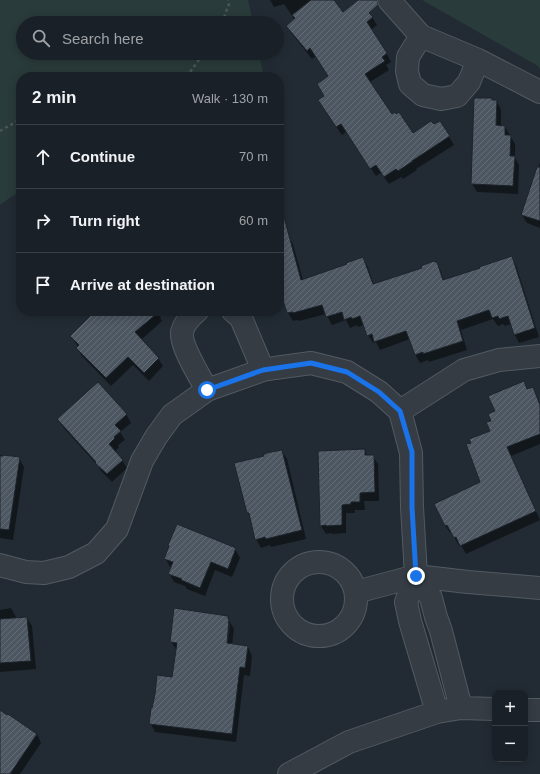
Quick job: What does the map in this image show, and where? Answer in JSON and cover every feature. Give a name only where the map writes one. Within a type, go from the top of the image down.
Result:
[{"type":"street","points":[[389,0],[421,36],[478,60],[540,92]]},
{"type":"street","points":[[421,36],[408,58],[407,71],[410,84],[424,95],[440,99],[457,96],[469,82],[478,60]]},
{"type":"street","points":[[191,316],[188,319],[182,332],[185,349],[207,390]]},
{"type":"street","points":[[239,316],[241,318],[263,370]]},
{"type":"street","points":[[400,411],[464,370],[499,360],[540,356]]},
{"type":"street","points":[[0,565],[26,572],[44,573],[69,566],[96,553],[116,529],[142,461],[156,437],[172,415],[207,390],[263,370],[311,363],[347,372],[379,392],[400,411],[412,452],[412,507],[416,576],[406,602],[410,622],[437,712]]},
{"type":"street","points":[[416,576],[431,598],[462,708]]},
{"type":"street","points":[[356,592],[416,576],[540,588]]},
{"type":"street","points":[[415,638],[441,631]]},
{"type":"street","points":[[289,774],[349,742],[437,712],[462,708],[492,709]]},
{"type":"street","points":[[528,710],[540,710]]},
{"type":"path","points":[[225,16],[230,4],[228,0]]},
{"type":"path","points":[[190,72],[199,60]]},
{"type":"path","points":[[0,131],[16,122]]},
{"type":"shaded area","points":[[0,0],[248,0],[251,16],[16,16],[16,60],[260,60],[263,72],[16,72],[16,194],[0,205]]},
{"type":"shaded area","points":[[422,0],[540,0],[540,69],[538,66]]},
{"type":"building","points":[[311,0],[334,0],[343,12],[358,0],[377,0],[378,5],[369,13],[373,17],[367,22],[387,53],[382,57],[385,61],[365,74],[392,114],[399,112],[413,133],[431,121],[434,124],[440,121],[450,136],[398,171],[396,169],[384,177],[376,165],[370,169],[341,124],[336,127],[318,100],[324,96],[317,84],[328,76],[310,48],[307,51],[286,26],[295,18],[292,15]]},
{"type":"building","points":[[474,98],[492,98],[492,100],[497,100],[496,125],[505,126],[505,135],[511,135],[510,156],[515,156],[513,186],[471,184]]},
{"type":"building","points":[[537,167],[540,167],[540,221],[521,215]]},
{"type":"building","points":[[284,217],[301,280],[363,257],[373,284],[422,268],[421,266],[434,261],[437,262],[443,280],[512,256],[535,328],[514,335],[508,316],[499,319],[498,316],[492,318],[489,310],[457,321],[463,341],[423,354],[423,352],[415,355],[406,331],[374,342],[372,334],[367,336],[360,316],[352,319],[351,317],[344,320],[342,312],[326,317],[322,305],[293,313],[287,313],[284,304]]},
{"type":"building","points":[[90,316],[154,316],[135,332],[159,358],[144,373],[128,357],[106,378],[76,348],[79,345],[70,336]]},
{"type":"building","points":[[524,381],[527,389],[533,387],[540,405],[540,434],[507,447],[536,511],[460,546],[456,537],[454,538],[447,525],[445,526],[434,504],[480,482],[466,444],[471,443],[469,439],[490,431],[486,422],[491,421],[488,414],[495,411],[488,396]]},
{"type":"building","points":[[98,382],[127,414],[115,425],[121,431],[109,444],[123,460],[107,474],[95,463],[96,462],[57,419]]},
{"type":"building","points":[[365,449],[365,455],[374,455],[375,492],[360,493],[360,502],[351,502],[351,504],[342,505],[342,525],[320,526],[318,451]]},
{"type":"building","points":[[282,450],[302,530],[266,539],[265,537],[255,540],[249,513],[247,513],[234,463],[264,456],[263,454],[266,453]]},
{"type":"building","points":[[0,456],[20,457],[9,530],[0,529]]},
{"type":"building","points":[[177,524],[236,548],[228,569],[211,562],[200,588],[168,574],[173,562],[164,559]]},
{"type":"building","points":[[174,608],[228,616],[227,643],[248,646],[245,668],[240,667],[232,734],[149,724],[157,675],[172,677],[177,643],[170,642]]},
{"type":"building","points":[[27,617],[31,661],[0,663],[0,619]]},
{"type":"building","points":[[0,710],[37,734],[10,774],[0,774]]},
{"type":"route","points":[[207,390],[263,370],[311,363],[347,372],[379,392],[400,411],[412,452],[412,507],[416,576]]}]
